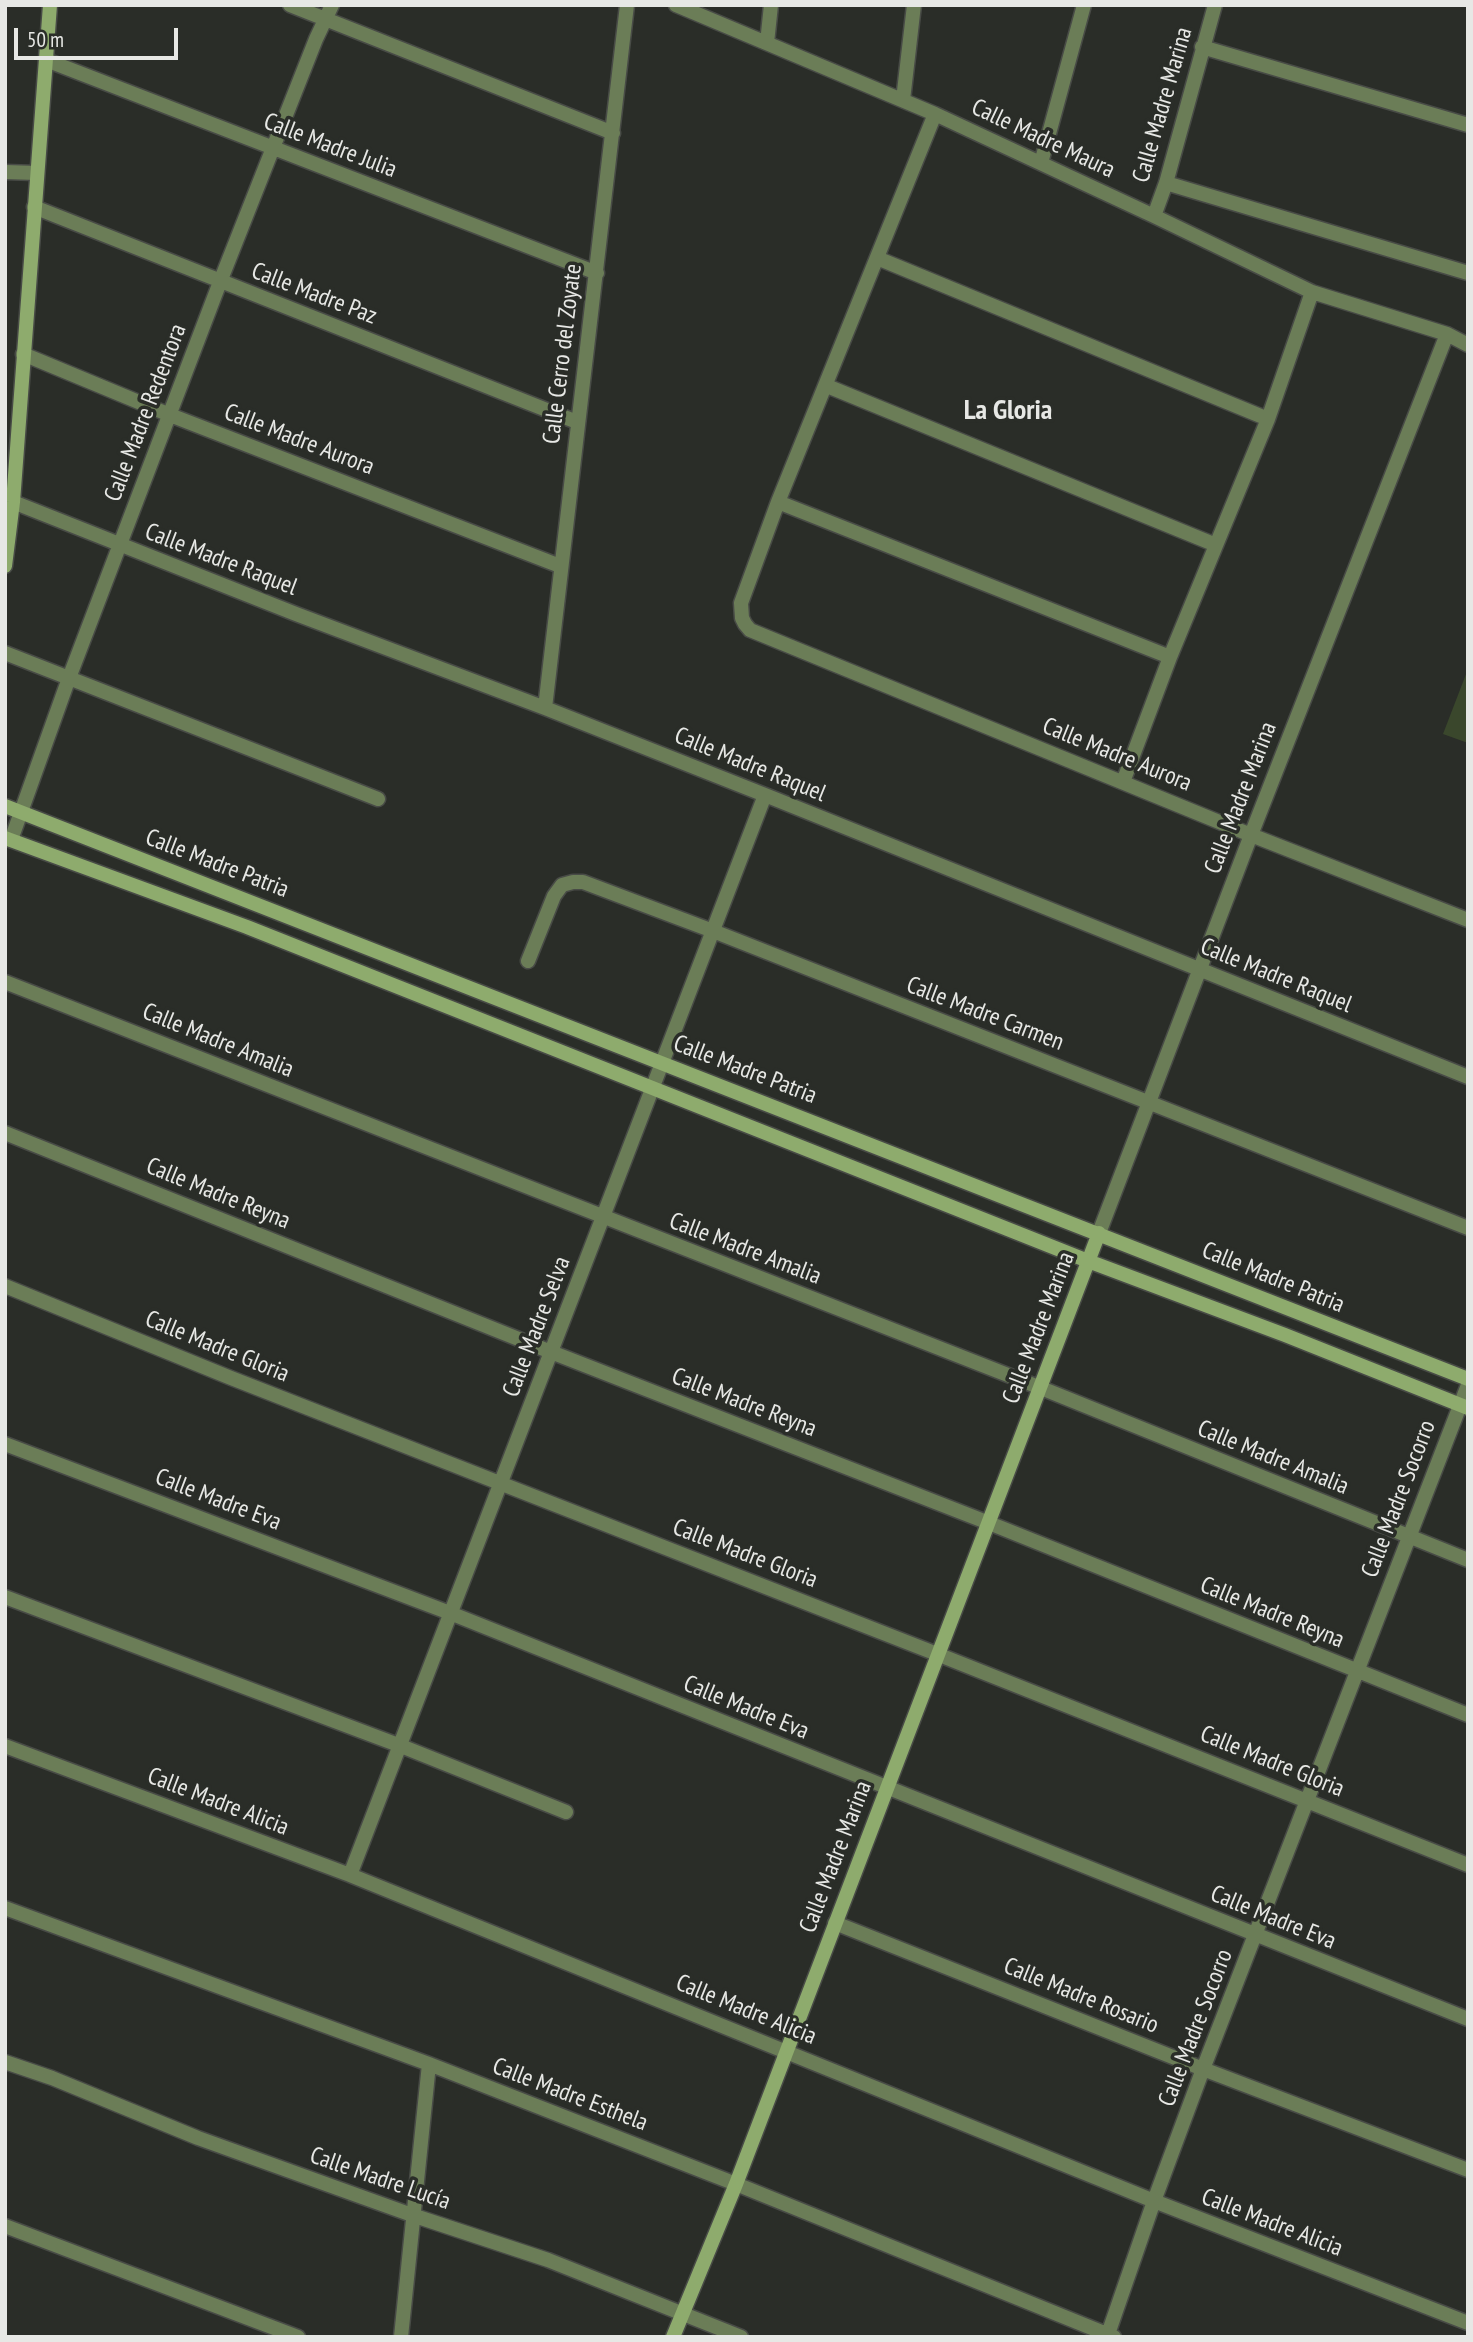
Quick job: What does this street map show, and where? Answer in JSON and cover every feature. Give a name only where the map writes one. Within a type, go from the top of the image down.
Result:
[{"type":"street","points":[[5,566],[13,502],[11,453],[23,355],[50,5]]},
{"type":"street","points":[[290,5],[329,12],[613,133]]},
{"type":"street","name":"Calle Cerro del Zoyate","points":[[545,708],[627,5]]},
{"type":"street","name":"Calle Madre Maura","points":[[676,5],[935,114],[1312,292],[1447,334],[1468,345]]},
{"type":"street","points":[[767,43],[771,5]]},
{"type":"street","points":[[903,100],[914,5]]},
{"type":"street","points":[[1041,163],[1084,5]]},
{"type":"street","name":"Calle Madre Marina","points":[[1154,216],[1166,183],[1214,5]]},
{"type":"street","name":"Calle Madre Redentora","points":[[8,839],[220,282],[329,12]]},
{"type":"street","points":[[1202,47],[1468,124]]},
{"type":"street","name":"Calle Madre Julia","points":[[46,60],[597,273]]},
{"type":"street","points":[[935,114],[778,502],[1170,657]]},
{"type":"street","points":[[5,172],[37,173]]},
{"type":"street","points":[[1166,183],[1468,273]]},
{"type":"street","name":"Calle Madre Paz","points":[[34,206],[577,422]]},
{"type":"street","points":[[877,258],[1268,419]]},
{"type":"street","points":[[1123,782],[1170,657],[1268,419],[1312,292]]},
{"type":"street","name":"Calle Madre Marina","points":[[673,2337],[736,2184],[1251,835],[1447,334]]},
{"type":"street","name":"Calle Madre Aurora","points":[[23,355],[560,566]]},
{"type":"street","points":[[827,386],[1216,545]]},
{"type":"street","name":"Calle Madre Raquel","points":[[13,502],[545,708],[1468,1077]]},
{"type":"street","name":"Calle Madre Aurora","points":[[778,502],[741,603],[742,618],[750,630],[1251,835],[1468,920]]},
{"type":"street","points":[[5,653],[378,799]]},
{"type":"street","name":"Calle Madre Selva","points":[[350,1875],[765,795]]},
{"type":"street","name":"Calle Madre Patria","points":[[5,806],[1468,1378]]},
{"type":"street","name":"Calle Madre Patria","points":[[8,839],[247,927],[1088,1261],[1463,1406]]},
{"type":"street","name":"Calle Madre Carmen","points":[[528,961],[554,896],[562,886],[583,882],[1468,1228]]},
{"type":"street","name":"Calle Madre Amalia","points":[[5,982],[1041,1388],[1468,1560]]},
{"type":"street","name":"Calle Madre Reyna","points":[[5,1133],[1468,1714]]},
{"type":"street","name":"Calle Madre Gloria","points":[[5,1286],[231,1378],[1468,1865]]},
{"type":"street","name":"Calle Madre Socorro","points":[[1109,2336],[1154,2201],[1203,2069],[1408,1537],[1463,1406],[1468,1385]]},
{"type":"street","name":"Calle Madre Eva","points":[[5,1444],[450,1613],[1468,2019]]},
{"type":"street","points":[[5,1597],[401,1746],[566,1812]]},
{"type":"street","name":"Calle Madre Alicia","points":[[5,1746],[350,1875],[1154,2201],[1468,2323]]},
{"type":"street","name":"Calle Madre Esthela","points":[[5,1909],[429,2064],[736,2184],[1109,2336]]},
{"type":"street","name":"Calle Madre Rosario","points":[[835,1923],[1203,2069],[1468,2170]]},
{"type":"street","name":"Calle Madre Lucía","points":[[5,2062],[52,2078],[198,2138],[412,2215],[548,2260],[741,2337]]},
{"type":"street","points":[[401,2337],[429,2064]]},
{"type":"street","points":[[5,2226],[298,2337]]},
{"type":"green space","points":[[1468,669],[1468,743],[1443,734]]},
{"type":"district","name":"La Gloria","points":[[1008,411]]}]
